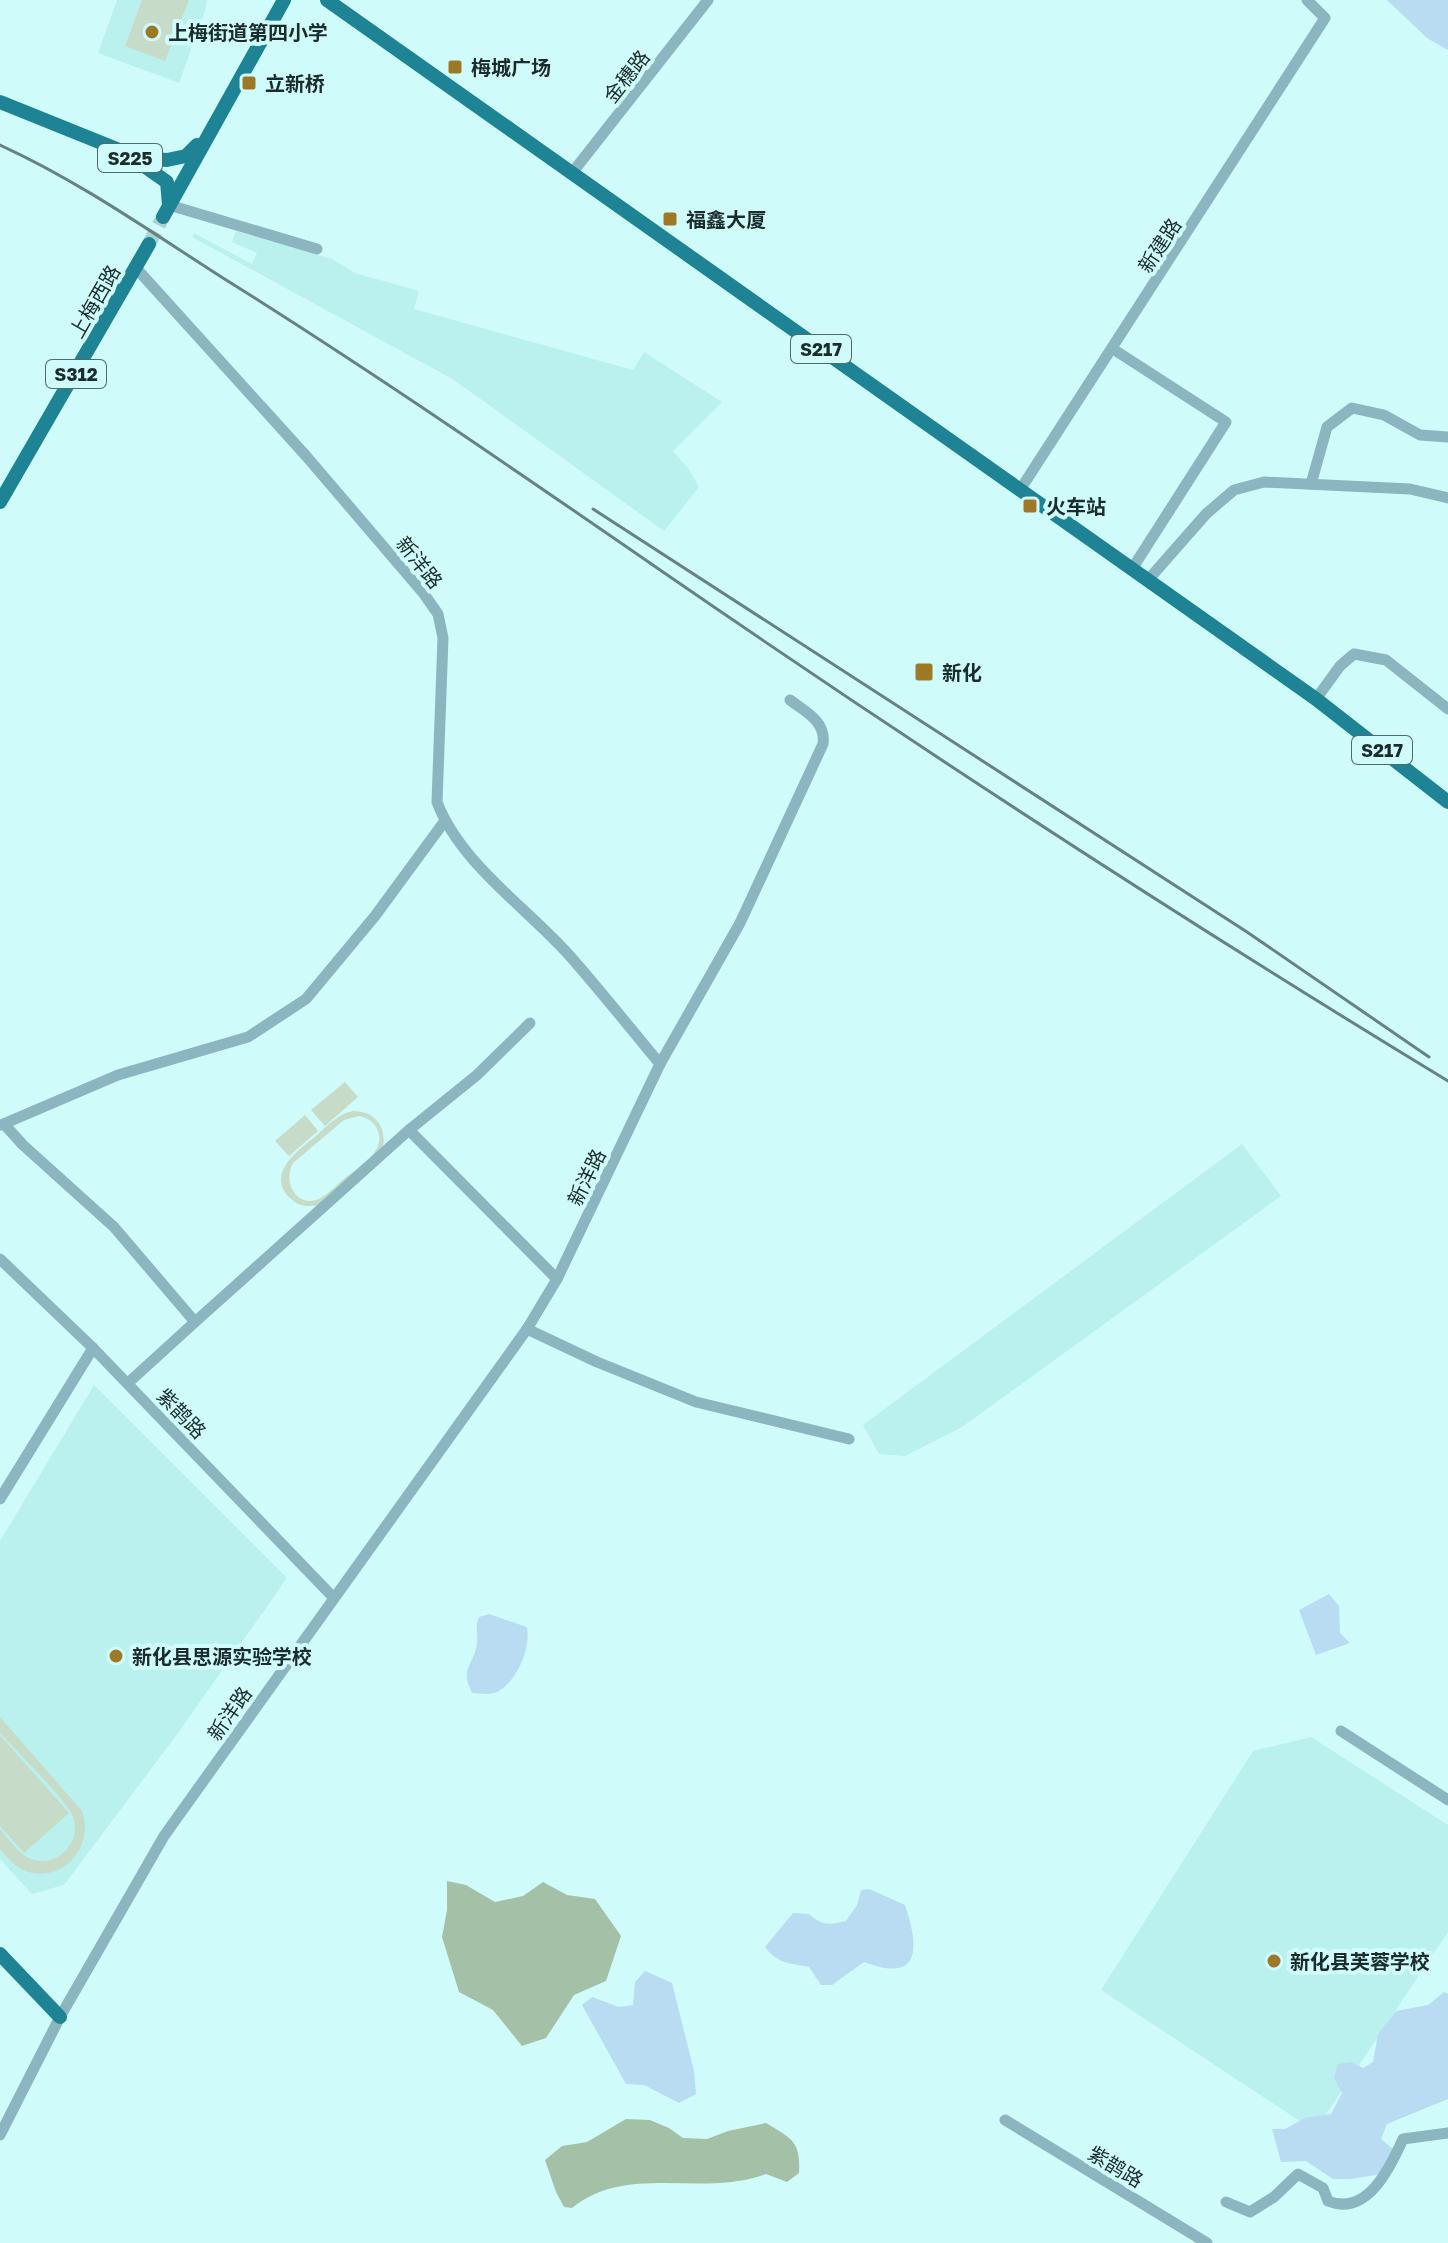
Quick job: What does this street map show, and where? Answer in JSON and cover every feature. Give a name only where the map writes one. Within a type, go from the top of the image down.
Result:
[{"type":"main road","points":[[166,211],[284,0]]},
{"type":"main road","name":"S217","points":[[327,0],[1316,699],[1448,802]]},
{"type":"main road","points":[[0,102],[139,158],[162,162],[186,156],[211,130]]},
{"type":"main road","name":"S225","points":[[69,130],[147,166],[167,182],[166,211]]},
{"type":"main road","name":"上梅西路","points":[[0,502],[149,244]]},
{"type":"main road","points":[[0,1954],[60,2017]]},
{"type":"street","name":"金穗路","points":[[572,173],[708,0]]},
{"type":"street","name":"新建路","points":[[1020,490],[1325,18],[1307,0]]},
{"type":"street","points":[[166,211],[317,249]]},
{"type":"street","name":"新洋路","points":[[136,268],[307,457],[438,614],[443,638],[437,802],[444,822]]},
{"type":"street","points":[[1113,349],[1226,422],[1132,569]]},
{"type":"street","points":[[1311,484],[1327,427],[1352,408],[1384,415],[1420,435],[1448,437]]},
{"type":"street","points":[[1148,580],[1206,514],[1234,490],[1264,482],[1410,489],[1448,498]]},
{"type":"street","points":[[1316,699],[1340,666],[1354,654],[1386,660],[1448,709]]},
{"type":"street","name":"新洋路","points":[[0,2135],[60,2017],[164,1836],[527,1329],[557,1279],[660,1064],[740,923],[823,744],[824,734],[819,721],[790,700]]},
{"type":"street","points":[[195,1322],[114,1227],[2,1124],[118,1075],[248,1037],[306,999],[375,916],[444,822],[486,873],[568,953],[660,1064]]},
{"type":"street","points":[[128,1383],[409,1130],[477,1075],[530,1023]]},
{"type":"street","points":[[409,1130],[557,1279]]},
{"type":"street","name":"紫鹊路","points":[[0,1259],[128,1383],[333,1597]]},
{"type":"street","points":[[527,1329],[597,1362],[696,1402],[849,1439]]},
{"type":"street","points":[[0,1499],[93,1348]]},
{"type":"street","points":[[1341,1731],[1448,1800]]},
{"type":"street","name":"紫鹊路","points":[[1005,2120],[1207,2243]]},
{"type":"street","points":[[1226,2202],[1250,2212],[1274,2197],[1298,2174],[1323,2188],[1328,2201],[1340,2206],[1364,2198],[1390,2168],[1403,2139],[1448,2133]]},
{"type":"shaded area","name":"上梅街道第四小学","points":[[117,0],[207,0],[179,83],[98,53]]},
{"type":"shaded area","points":[[1387,0],[1448,0],[1448,50],[1427,38]]},
{"type":"shaded area","points":[[236,231],[332,259],[355,273],[419,291],[414,309],[633,370],[644,352],[722,402],[673,451],[699,487],[664,531],[454,380],[192,237],[194,233],[252,264],[257,253],[232,242]]},
{"type":"shaded area","points":[[1242,1144],[1281,1196],[962,1427],[905,1456],[879,1454],[863,1425]]},
{"type":"shaded area","name":"新化县思源实验学校","points":[[94,1385],[287,1578],[178,1733],[64,1885],[32,1894],[0,1859],[0,1541]]},
{"type":"shaded area","points":[[1329,1594],[1339,1606],[1340,1633],[1350,1643],[1316,1655],[1299,1610]]},
{"type":"shaded area","points":[[489,1614],[527,1627],[527,1644],[517,1671],[506,1686],[493,1693],[472,1693],[467,1672],[477,1643],[479,1617]]},
{"type":"shaded area","name":"新化县芙蓉学校","points":[[1311,1737],[1448,1825],[1448,1932],[1315,2131],[1101,1990],[1253,1751]]},
{"type":"shaded area","points":[[869,1889],[905,1905],[913,1935],[912,1958],[906,1965],[883,1968],[864,1962],[832,1985],[821,1985],[809,1967],[779,1960],[765,1947],[793,1913],[809,1914],[826,1924],[846,1921],[857,1905],[861,1890]]},
{"type":"shaded area","points":[[645,1971],[672,1983],[694,2071],[696,2094],[679,2103],[644,2085],[626,2084],[582,2005],[592,1997],[619,2007],[633,2005],[635,1982]]},
{"type":"shaded area","points":[[1444,1992],[1448,1994],[1448,2099],[1387,2124],[1381,2139],[1393,2149],[1381,2174],[1333,2179],[1306,2161],[1281,2162],[1272,2129],[1285,2129],[1305,2118],[1331,2114],[1342,2093],[1334,2078],[1338,2064],[1351,2062],[1363,2068],[1373,2062],[1378,2034],[1396,2011],[1428,2005]]},
{"type":"green space","points":[[142,0],[189,0],[165,61],[125,46]]},
{"type":"green space","points":[[345,1082],[358,1097],[325,1126],[311,1110]]},
{"type":"green space","points":[[348,1112],[368,1114],[378,1122],[383,1133],[383,1148],[320,1205],[297,1204],[284,1190],[281,1181],[287,1163],[329,1124]],"holes":[[[359,1116],[368,1119],[378,1131],[375,1152],[321,1198],[312,1201],[299,1197],[289,1178],[293,1163],[344,1120]]]},
{"type":"green space","points":[[305,1115],[318,1131],[289,1156],[275,1141]]},
{"type":"green space","points":[[0,1717],[82,1811],[84,1838],[79,1850],[62,1868],[50,1873],[37,1874],[23,1870],[0,1849],[0,1829],[26,1857],[50,1860],[58,1857],[71,1844],[75,1827],[69,1809],[0,1733]]},
{"type":"green space","points":[[0,1735],[69,1813],[24,1853],[0,1826]]},
{"type":"green space","points":[[447,1881],[466,1885],[495,1902],[523,1896],[543,1882],[567,1895],[595,1899],[621,1936],[606,1981],[574,1995],[546,2038],[522,2046],[493,2010],[459,1992],[442,1937],[447,1910]]},
{"type":"green space","points":[[626,2119],[650,2120],[683,2138],[707,2139],[766,2123],[793,2142],[798,2154],[799,2173],[787,2182],[766,2174],[742,2181],[617,2187],[594,2195],[572,2208],[564,2207],[545,2160],[562,2146],[587,2142]]},
{"type":"tunnel","points":[[149,244],[163,217]]},
{"type":"railway","points":[[0,145],[142,225],[445,423],[954,768],[1249,958],[1448,1081]]},
{"type":"railway","points":[[593,509],[1247,932],[1429,1057]]},
{"type":"place","name":"上梅街道第四小学","points":[[152,32]]},
{"type":"place","name":"梅城广场","points":[[455,67]]},
{"type":"place","name":"立新桥","points":[[249,83]]},
{"type":"place","name":"福鑫大厦","points":[[670,219]]},
{"type":"place","name":"火车站","points":[[1030,506]]},
{"type":"place","name":"新化","points":[[924,672]]},
{"type":"place","name":"新化县思源实验学校","points":[[116,1656]]},
{"type":"place","name":"新化县芙蓉学校","points":[[1274,1961]]}]
